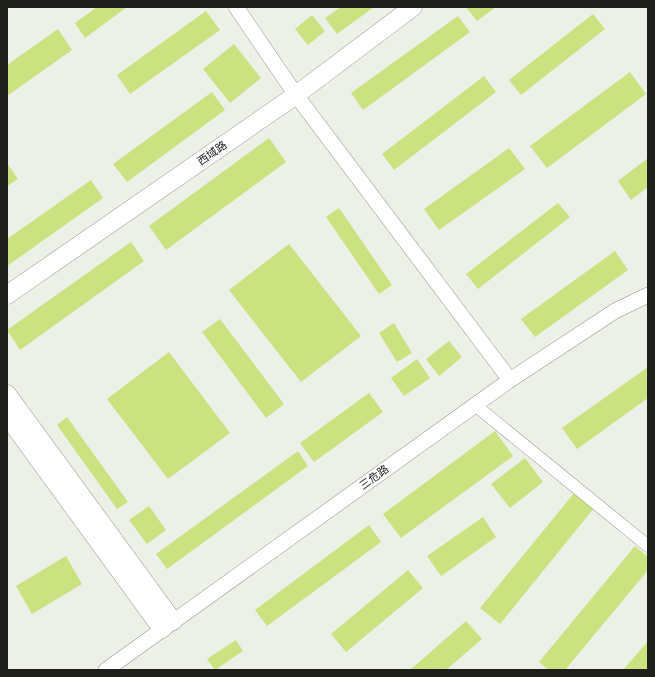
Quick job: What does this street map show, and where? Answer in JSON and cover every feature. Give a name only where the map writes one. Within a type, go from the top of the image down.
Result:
[{"type":"main road","name":"西域路","points":[[7,295],[293,90],[394,7]]},
{"type":"main road","name":"西域路","points":[[7,286],[413,7]]},
{"type":"main road","points":[[7,394],[168,625]]},
{"type":"main road","points":[[7,416],[168,625]]},
{"type":"street","points":[[236,7],[293,90],[510,380]]},
{"type":"street","name":"三危路","points":[[106,670],[475,404],[615,311],[648,295]]},
{"type":"street","points":[[475,404],[648,546]]},
{"type":"building","points":[[97,7],[127,7],[85,38],[75,23]]},
{"type":"building","points":[[341,7],[374,7],[337,34],[325,18]]},
{"type":"building","points":[[466,7],[496,7],[477,21]]},
{"type":"building","points":[[206,11],[220,30],[130,94],[117,75]]},
{"type":"building","points":[[593,14],[605,29],[521,95],[509,80]]},
{"type":"building","points":[[312,15],[325,31],[308,45],[295,29]]},
{"type":"building","points":[[458,16],[470,32],[363,110],[351,93]]},
{"type":"building","points":[[58,29],[72,50],[7,96],[7,65]]},
{"type":"building","points":[[234,44],[261,78],[230,103],[203,69]]},
{"type":"building","points":[[630,72],[646,94],[547,168],[530,146]]},
{"type":"building","points":[[484,76],[496,92],[394,170],[382,154]]},
{"type":"building","points":[[212,92],[225,110],[127,182],[113,164]]},
{"type":"building","points":[[269,138],[286,162],[166,250],[149,226]]},
{"type":"building","points":[[509,148],[525,169],[439,230],[424,209]]},
{"type":"building","points":[[648,158],[648,187],[631,200],[618,181]]},
{"type":"building","points":[[7,163],[18,179],[7,186]]},
{"type":"building","points":[[91,180],[103,198],[7,266],[7,239]]},
{"type":"building","points":[[558,203],[570,217],[478,289],[466,274]]},
{"type":"building","points":[[339,208],[392,285],[379,294],[326,217]]},
{"type":"building","points":[[131,242],[144,261],[20,350],[7,330]]},
{"type":"building","points":[[289,244],[361,336],[301,382],[229,290]]},
{"type":"building","points":[[615,251],[628,270],[535,337],[521,319]]},
{"type":"building","points":[[220,319],[284,404],[266,418],[202,332]]},
{"type":"building","points":[[394,323],[412,353],[397,362],[379,333]]},
{"type":"building","points":[[449,341],[462,357],[439,376],[426,359]]},
{"type":"building","points":[[169,352],[230,433],[168,479],[107,399]]},
{"type":"building","points":[[417,359],[430,378],[404,396],[391,378]]},
{"type":"building","points":[[648,367],[648,398],[577,449],[562,428]]},
{"type":"building","points":[[369,393],[383,412],[314,462],[300,443]]},
{"type":"building","points":[[67,417],[128,502],[117,509],[57,425]]},
{"type":"building","points":[[495,431],[513,456],[401,538],[383,514]]},
{"type":"building","points":[[298,451],[308,466],[167,569],[156,554]]},
{"type":"building","points":[[525,458],[543,482],[510,508],[491,484]]},
{"type":"building","points":[[575,492],[594,508],[500,624],[480,608]]},
{"type":"building","points":[[149,506],[166,530],[147,544],[129,520]]},
{"type":"building","points":[[483,517],[496,537],[441,576],[427,556]]},
{"type":"building","points":[[369,525],[381,542],[267,626],[255,610]]},
{"type":"building","points":[[635,546],[648,557],[648,570],[565,670],[549,670],[539,662]]},
{"type":"building","points":[[66,556],[82,584],[32,614],[16,586]]},
{"type":"building","points":[[408,570],[423,588],[346,652],[331,634]]},
{"type":"building","points":[[466,621],[482,639],[446,670],[410,670]]},
{"type":"building","points":[[236,640],[243,651],[215,670],[207,659]]},
{"type":"building","points":[[648,641],[648,670],[623,670]]}]
